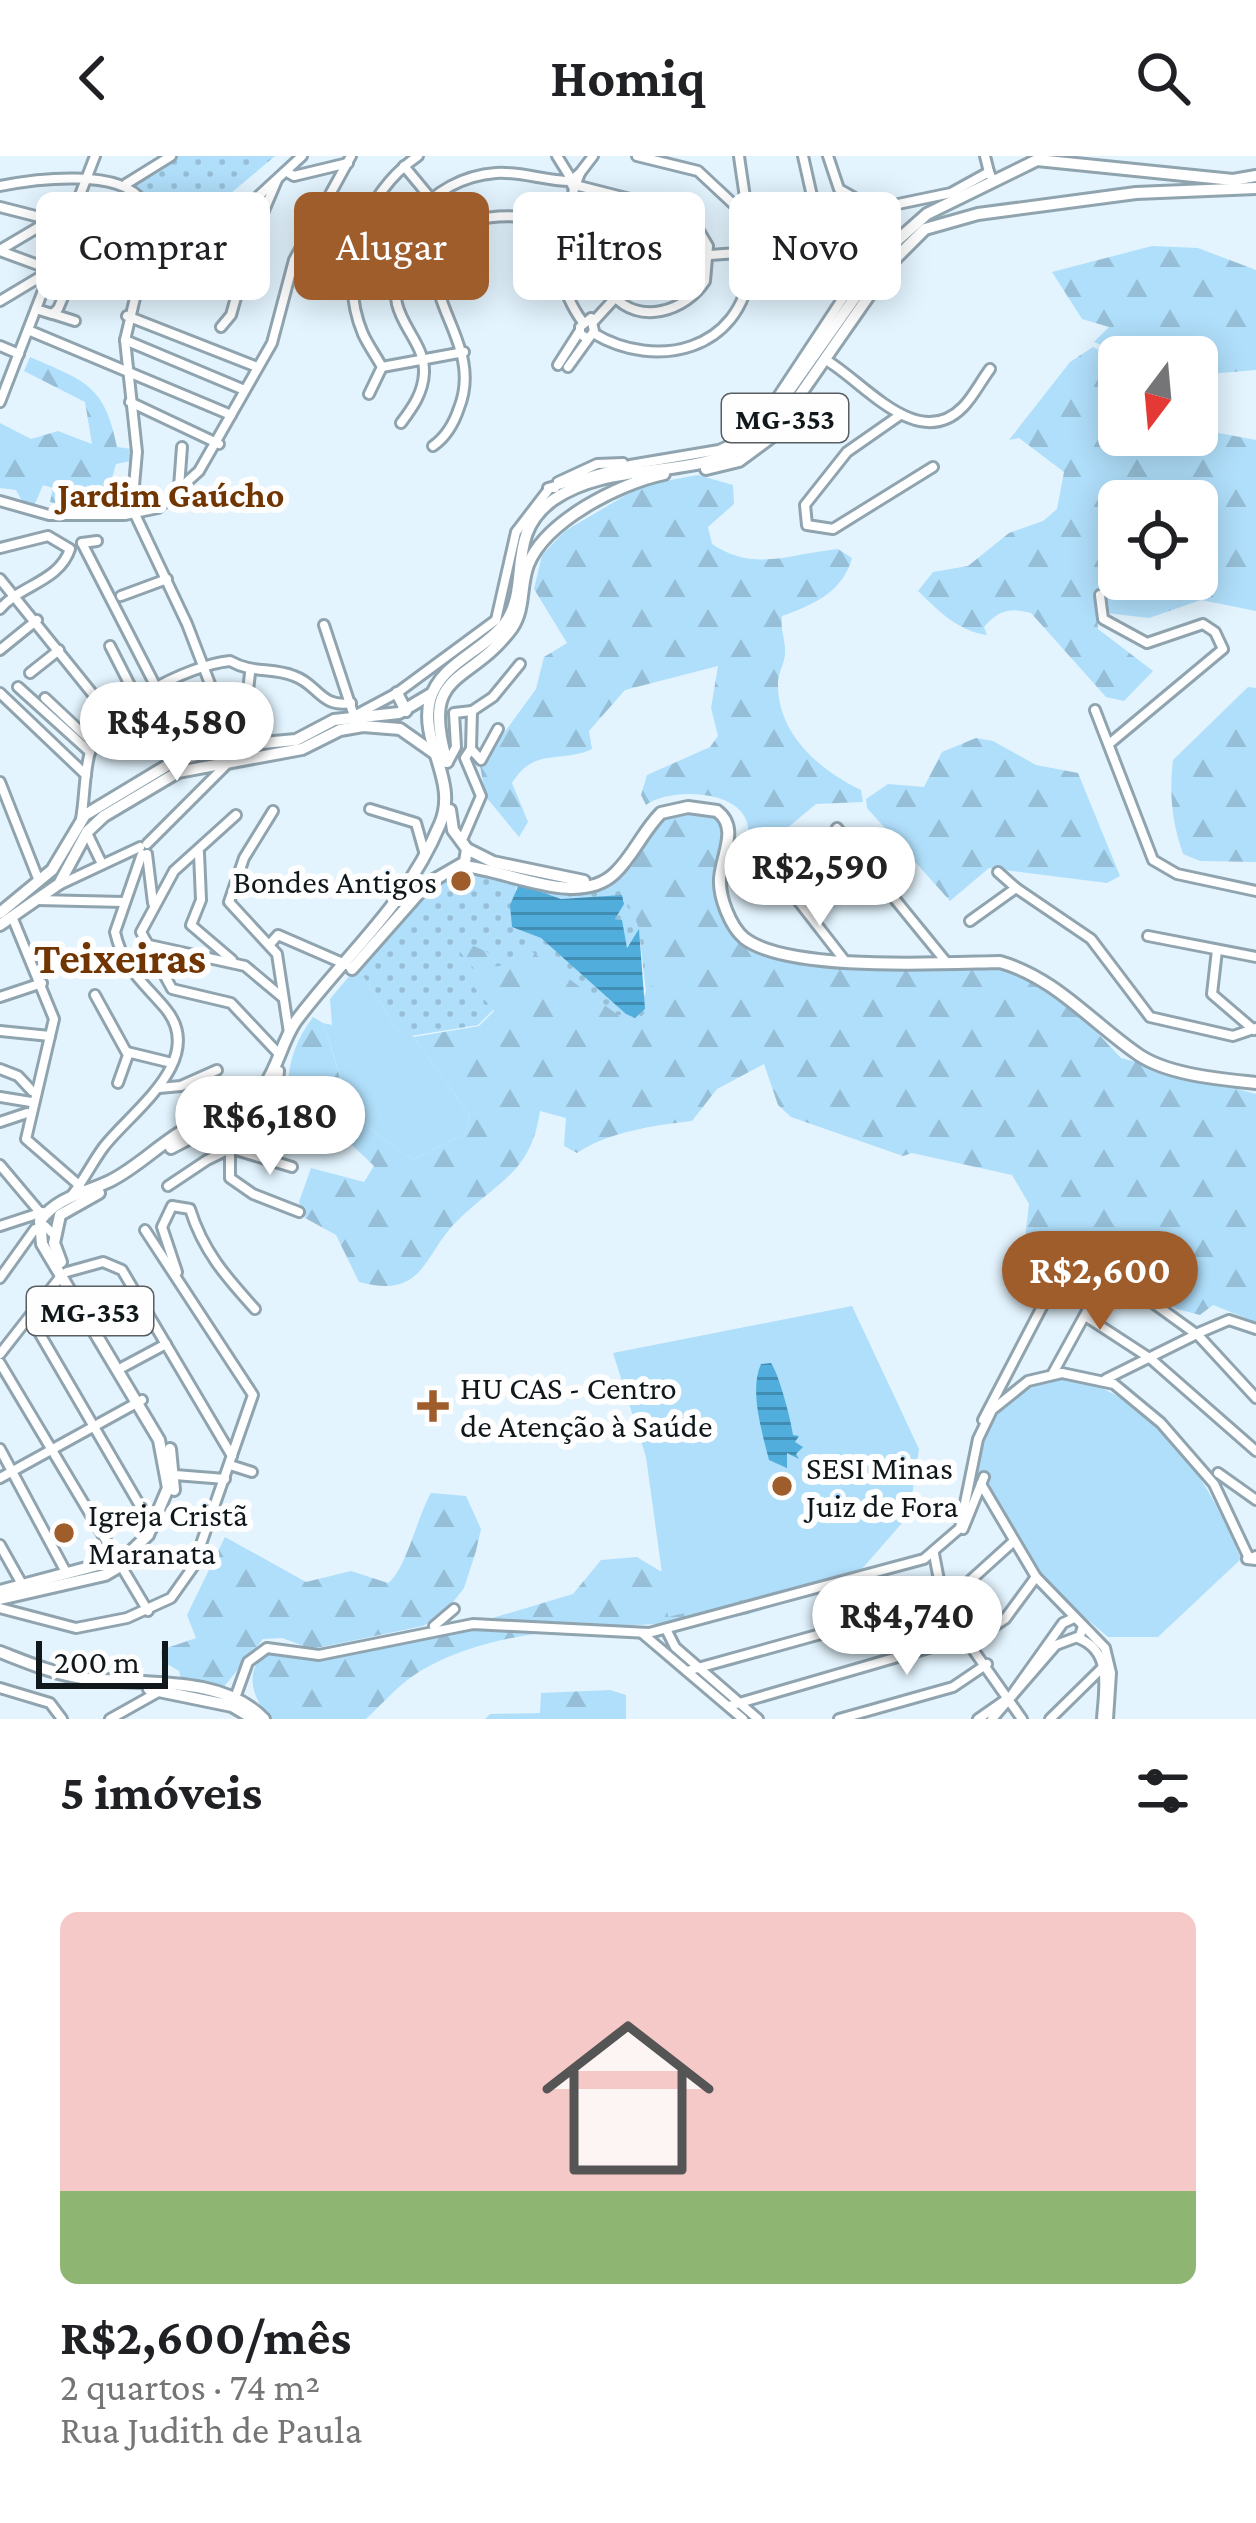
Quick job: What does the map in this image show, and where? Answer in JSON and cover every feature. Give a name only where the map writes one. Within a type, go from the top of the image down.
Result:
[{"type":"main road","name":"MG-353","points":[[901,236],[990,175],[1048,159],[1233,180],[1256,176]]},
{"type":"main road","name":"MG-353","points":[[538,548],[617,490],[651,477],[718,467],[748,456],[778,428],[900,252],[925,229],[977,214],[1003,216],[1136,193],[1256,188]]},
{"type":"main road","points":[[971,190],[970,205],[977,214]]},
{"type":"main road","points":[[952,201],[959,208],[953,220]]},
{"type":"main road","name":"MG-353","points":[[553,490],[631,469],[723,458],[759,437],[842,300]]},
{"type":"main road","points":[[617,490],[631,469]]},
{"type":"main road","points":[[4,919],[13,904],[44,877],[97,806],[173,762],[296,740],[360,711],[406,711],[433,692],[446,673],[508,619],[527,533],[553,490]]},
{"type":"main road","points":[[457,869],[463,842],[450,817],[436,722],[443,690],[514,624],[526,572],[538,548],[528,546],[527,533]]},
{"type":"main road","points":[[49,1221],[191,1134],[259,1102],[310,1015],[412,890],[444,817],[445,766],[429,726],[433,692]]},
{"type":"main road","points":[[398,693],[406,711]]},
{"type":"main road","points":[[327,737],[360,711]]},
{"type":"main road","points":[[254,749],[302,749],[346,728],[379,726],[415,736],[445,766]]},
{"type":"main road","points":[[429,849],[445,835],[494,862],[582,882],[612,867],[658,807],[689,802],[720,806],[735,825],[727,888],[743,929],[758,940],[845,958]]},
{"type":"main road","points":[[429,849],[434,867],[563,887],[591,886],[620,870],[661,813],[708,808],[727,822],[719,877],[738,932],[754,944],[845,958],[1019,961],[1144,1053],[1256,1081]]},
{"type":"main road","points":[[4,919],[59,884],[84,826]]},
{"type":"main road","points":[[49,1221],[78,1191],[115,1179],[185,1129],[255,1096],[289,1033],[291,1018],[412,890],[457,869]]},
{"type":"main road","points":[[44,877],[59,884]]},
{"type":"main road","points":[[35,900],[44,877]]},
{"type":"main road","points":[[49,1221],[78,1191]]},
{"type":"main road","name":"MG-353","points":[[49,1221],[47,1254],[164,1436],[175,1475]]},
{"type":"main road","name":"MG-353","points":[[49,1221],[62,1280],[126,1369],[165,1457],[167,1488],[154,1522]]},
{"type":"main road","points":[[0,1600],[123,1563],[157,1535],[172,1502],[175,1475]]},
{"type":"main road","points":[[0,1600],[24,1586],[123,1563],[154,1522]]},
{"type":"main road","points":[[0,1656],[76,1684],[143,1695],[161,1691],[231,1700],[254,1719]]},
{"type":"main road","points":[[0,1656],[78,1678],[231,1700],[264,1719]]},
{"type":"main road","points":[[161,1691],[231,1700]]},
{"type":"street","points":[[80,192],[95,156]]},
{"type":"street","points":[[0,186],[54,177],[125,184],[171,156]]},
{"type":"street","points":[[264,192],[302,156]]},
{"type":"street","points":[[382,367],[358,316],[353,260],[370,206],[418,156]]},
{"type":"street","points":[[557,156],[574,179]]},
{"type":"street","points":[[572,192],[574,179],[593,156]]},
{"type":"street","points":[[637,156],[698,171],[729,194]]},
{"type":"street","points":[[697,156],[698,171]]},
{"type":"street","points":[[739,156],[742,192]]},
{"type":"street","points":[[802,156],[811,192]]},
{"type":"street","points":[[828,156],[839,189],[874,209],[951,193],[990,175],[985,156]]},
{"type":"street","points":[[287,172],[294,176],[350,160]]},
{"type":"street","points":[[0,501],[49,515],[134,513],[158,508],[178,489],[219,444],[242,389],[277,328],[294,260],[350,160]]},
{"type":"street","points":[[404,166],[424,192]]},
{"type":"street","points":[[442,192],[493,172],[574,179],[679,208],[700,225],[709,254],[705,281]]},
{"type":"street","points":[[270,200],[277,180]]},
{"type":"street","points":[[125,184],[133,192]]},
{"type":"street","points":[[736,192],[742,187]]},
{"type":"street","points":[[0,206],[36,217]]},
{"type":"street","points":[[0,250],[36,229]]},
{"type":"street","points":[[0,250],[36,264]]},
{"type":"street","points":[[705,254],[729,253]]},
{"type":"street","points":[[0,302],[36,279]]},
{"type":"street","points":[[0,402],[4,381],[39,300]]},
{"type":"street","points":[[52,314],[59,300]]},
{"type":"street","points":[[4,919],[53,1010],[28,1113],[30,1145],[78,1191],[104,1147],[157,1088],[172,1063],[176,1034],[171,1020],[139,986],[118,946],[117,919],[144,850],[236,751],[206,669],[134,513],[137,452],[124,368],[132,300]]},
{"type":"street","points":[[221,327],[233,300]]},
{"type":"street","points":[[397,300],[423,359],[421,392],[401,423]]},
{"type":"street","points":[[433,446],[455,419],[464,395],[464,352],[444,300]]},
{"type":"street","points":[[568,300],[590,336],[648,354],[694,348],[732,320],[741,300]]},
{"type":"street","points":[[594,321],[581,326],[563,366],[590,336],[594,321],[612,300]]},
{"type":"street","points":[[619,300],[647,312],[676,308],[685,300]]},
{"type":"street","points":[[102,864],[84,826],[87,776],[92,748],[112,718],[156,687],[230,661],[250,673],[299,677],[322,700],[360,711],[398,693],[496,620],[516,532],[553,490],[599,468],[631,469],[719,450],[743,439],[761,422],[844,300]]},
{"type":"street","points":[[36,309],[75,321]]},
{"type":"street","points":[[127,316],[256,367]]},
{"type":"street","points":[[28,330],[232,416]]},
{"type":"street","points":[[124,340],[242,389]]},
{"type":"street","points":[[0,346],[19,354]]},
{"type":"street","points":[[382,367],[464,352]]},
{"type":"street","points":[[826,360],[900,415],[933,422],[961,410],[990,369]]},
{"type":"street","points":[[369,394],[382,367]]},
{"type":"street","points":[[130,403],[219,444]]},
{"type":"street","points":[[900,415],[847,452],[805,506],[807,524],[832,529],[933,467]]},
{"type":"street","points":[[178,489],[182,446]]},
{"type":"street","points":[[0,548],[48,536],[70,551]]},
{"type":"street","points":[[0,609],[15,594],[44,580],[70,551],[98,541]]},
{"type":"street","points":[[82,543],[156,687]]},
{"type":"street","points":[[0,579],[112,718]]},
{"type":"street","points":[[122,596],[167,579]]},
{"type":"street","points":[[1101,600],[1103,619],[1147,643],[1203,624],[1215,632],[1223,649],[1109,744]]},
{"type":"street","points":[[0,650],[37,620]]},
{"type":"street","points":[[324,625],[360,711]]},
{"type":"street","points":[[110,646],[137,699]]},
{"type":"street","points":[[30,674],[59,650]]},
{"type":"street","points":[[445,766],[457,747],[454,713],[472,711],[493,697],[520,664]]},
{"type":"street","points":[[250,673],[245,717],[254,749]]},
{"type":"street","points":[[18,686],[92,748]]},
{"type":"street","points":[[0,693],[87,776]]},
{"type":"street","points":[[45,698],[92,748]]},
{"type":"street","points":[[1095,710],[1149,854],[1162,869],[1256,891]]},
{"type":"street","points":[[463,842],[481,796],[465,758],[471,749],[472,711]]},
{"type":"street","points":[[471,749],[481,760],[498,729]]},
{"type":"street","points":[[0,782],[44,877]]},
{"type":"street","points":[[370,808],[416,823],[429,849]]},
{"type":"street","points":[[273,811],[229,893],[230,910],[277,954],[282,997],[291,1018]]},
{"type":"street","points":[[236,815],[173,871],[142,922],[147,945],[172,989],[231,1003],[279,1054]]},
{"type":"street","points":[[837,828],[946,960]]},
{"type":"street","points":[[59,884],[144,850]]},
{"type":"street","points":[[144,850],[153,905]]},
{"type":"street","points":[[199,851],[201,900],[191,925],[282,997]]},
{"type":"street","points":[[772,867],[845,958]]},
{"type":"street","points":[[998,872],[1091,939],[1150,1017],[1233,1036],[1255,1029]]},
{"type":"street","points":[[970,921],[1016,888]]},
{"type":"street","points":[[35,900],[124,902]]},
{"type":"street","points":[[270,944],[278,935],[347,964]]},
{"type":"street","points":[[1148,936],[1256,957]]},
{"type":"street","points":[[147,945],[234,962]]},
{"type":"street","points":[[1217,950],[1211,994],[1255,1029]]},
{"type":"street","points":[[0,997],[42,983]]},
{"type":"street","points":[[95,995],[126,1052],[118,1083]]},
{"type":"street","points":[[0,1031],[50,1036]]},
{"type":"street","points":[[126,1052],[172,1063]]},
{"type":"street","points":[[0,1069],[18,1076],[32,1098]]},
{"type":"street","points":[[157,1088],[176,1088],[217,1070]]},
{"type":"street","points":[[168,1186],[273,1128],[280,1071]]},
{"type":"street","points":[[0,1097],[32,1098]]},
{"type":"street","points":[[0,1122],[28,1113]]},
{"type":"street","points":[[231,1149],[292,1166]]},
{"type":"street","points":[[231,1149],[230,1178],[238,1186],[298,1212]]},
{"type":"street","points":[[0,1166],[49,1221]]},
{"type":"street","points":[[181,1285],[162,1227],[172,1206],[190,1209],[196,1234],[212,1261],[255,1309]]},
{"type":"street","points":[[1,1228],[49,1221]]},
{"type":"street","points":[[0,1278],[49,1221]]},
{"type":"street","points":[[0,1600],[76,1628],[148,1611],[171,1598],[187,1580],[253,1395],[145,1230]]},
{"type":"street","points":[[17,1254],[28,1249],[47,1254]]},
{"type":"street","points":[[148,1611],[0,1358],[30,1317],[62,1280],[114,1264],[166,1344],[231,1461],[252,1472]]},
{"type":"street","points":[[953,1539],[988,1403],[1056,1280],[1080,1266],[1109,1271],[1196,1334],[1256,1398]]},
{"type":"street","points":[[1052,1375],[1109,1271]]},
{"type":"street","points":[[1085,1316],[1149,1357],[1256,1451]]},
{"type":"street","points":[[30,1317],[154,1522]]},
{"type":"street","points":[[1105,1380],[1229,1320],[1256,1329]]},
{"type":"street","points":[[126,1369],[166,1344]]},
{"type":"street","points":[[982,1427],[1008,1393],[1052,1375],[1105,1380],[1161,1423],[1198,1462],[1253,1557],[1256,1574]]},
{"type":"street","points":[[0,1478],[140,1403]]},
{"type":"street","points":[[0,1449],[68,1567],[66,1575]]},
{"type":"street","points":[[1218,1473],[1256,1499]]},
{"type":"street","points":[[175,1475],[225,1479]]},
{"type":"street","points":[[231,1700],[248,1662],[267,1648],[319,1655],[450,1626],[642,1633],[934,1554],[968,1522],[983,1480],[1036,1577],[1105,1648],[1105,1719]]},
{"type":"street","points":[[934,1554],[956,1527],[970,1487]]},
{"type":"street","points":[[692,1669],[943,1601],[971,1585],[1014,1541]]},
{"type":"street","points":[[0,1546],[24,1586]]},
{"type":"street","points":[[934,1554],[943,1601],[965,1639],[1011,1696],[1022,1719]]},
{"type":"street","points":[[734,1705],[965,1639],[1005,1619],[1036,1577]]},
{"type":"street","points":[[1055,1597],[1062,1624],[1074,1638],[1094,1646],[1107,1663]]},
{"type":"street","points":[[434,1626],[454,1609]]},
{"type":"street","points":[[992,1719],[1062,1624],[1078,1621]]},
{"type":"street","points":[[1074,1638],[1078,1621]]},
{"type":"street","points":[[399,1636],[473,1622],[528,1628]]},
{"type":"street","points":[[666,1629],[692,1669]]},
{"type":"street","points":[[642,1633],[758,1719]]},
{"type":"street","points":[[1030,1671],[1055,1645],[1074,1638]]},
{"type":"street","points":[[662,1650],[673,1643]]},
{"type":"street","points":[[1050,1719],[1107,1663]]},
{"type":"street","points":[[839,1719],[953,1687],[986,1664]]},
{"type":"street","points":[[0,1688],[50,1703],[62,1719]]},
{"type":"street","points":[[110,1719],[143,1695],[177,1696]]},
{"type":"street","points":[[978,1719],[1011,1696]]},
{"type":"street","points":[[734,1705],[743,1719]]},
{"type":"street","points":[[1060,1719],[1062,1708]]},
{"type":"green space","points":[[178,156],[275,156],[232,192],[139,192],[132,184]]},
{"type":"green space","points":[[1152,246],[1198,248],[1256,270],[1256,370],[1218,373],[1218,336],[1100,336],[1109,327],[1082,319],[1052,272]]},
{"type":"green space","points":[[1093,347],[1098,350],[1098,456],[1218,456],[1218,433],[1256,440],[1256,611],[1201,600],[1149,618],[1097,612],[1098,629],[1153,671],[1124,701],[1106,697],[1031,613],[999,614],[984,627],[987,635],[957,624],[918,591],[933,572],[968,566],[1009,533],[1043,521],[1057,509],[1064,472],[1019,438],[1009,440],[1070,362]]},
{"type":"green space","points":[[30,357],[90,388],[106,410],[117,447],[132,449],[131,461],[116,464],[106,499],[93,501],[92,513],[73,514],[73,507],[50,502],[53,488],[43,485],[34,506],[23,503],[16,490],[0,488],[0,423],[31,439],[58,431],[92,444],[85,402],[24,371]]},
{"type":"green space","points":[[698,475],[733,485],[734,504],[708,527],[712,544],[728,553],[774,559],[838,549],[852,558],[834,588],[782,616],[785,653],[778,681],[779,700],[792,733],[830,772],[861,790],[863,802],[816,804],[750,859],[736,863],[748,836],[746,820],[738,809],[725,801],[691,794],[646,805],[641,795],[647,775],[710,747],[718,736],[711,708],[718,666],[625,690],[589,731],[592,749],[530,764],[512,783],[528,822],[519,837],[486,797],[480,766],[536,689],[544,657],[567,643],[534,589],[542,555],[565,531],[643,485]]},
{"type":"green space","points":[[1248,687],[1256,688],[1256,862],[1200,861],[1183,854],[1179,842],[1172,808],[1173,760]]},
{"type":"green space","points":[[976,738],[993,741],[1036,765],[1078,773],[1120,876],[1107,883],[989,868],[950,901],[867,808],[866,799],[888,784],[924,787],[942,752]]},
{"type":"green space","points":[[689,809],[719,816],[726,831],[719,903],[727,927],[743,943],[839,965],[977,965],[1013,971],[1058,991],[1121,1058],[1256,1094],[1256,1322],[1213,1305],[1200,1315],[1177,1309],[1139,1285],[1121,1263],[1098,1249],[1098,1236],[1080,1241],[1080,1251],[1052,1252],[1047,1258],[1025,1239],[1029,1204],[1012,1175],[912,1153],[903,1156],[791,1117],[778,1105],[764,1064],[717,1089],[692,1121],[617,1135],[577,1153],[564,1146],[566,1118],[540,1111],[521,1162],[459,1219],[421,1270],[398,1285],[359,1282],[336,1235],[305,1218],[299,1202],[311,1168],[364,1182],[374,1166],[350,1143],[299,1132],[290,1102],[289,1073],[297,1044],[313,1017],[323,1023],[350,1102],[388,1142],[413,1160],[465,1134],[470,1116],[414,1037],[479,1026],[494,1011],[474,987],[476,971],[460,952],[474,946],[495,956],[491,964],[479,964],[481,968],[509,965],[531,951],[618,1015],[642,1016],[651,987],[646,948],[614,883],[656,822]]},
{"type":"green space","points":[[463,870],[563,889],[623,871],[648,891],[668,1044],[521,982],[478,1025],[411,1036],[398,1030],[357,967],[426,890]],"holes":[[[516,887],[561,899],[621,896],[624,901],[615,919],[621,920],[626,948],[639,931],[646,992],[634,1018],[541,938],[512,927]]]},
{"type":"green space","points":[[357,967],[398,1030],[414,1037],[470,1116],[465,1134],[413,1160],[358,1115],[344,1089],[323,1023],[332,1025],[330,999]]},
{"type":"green space","name":"SESI Minas Juiz de Fora","points":[[852,1306],[919,1449],[909,1515],[861,1570],[668,1617],[646,1457],[613,1353]]},
{"type":"green space","points":[[1064,1376],[1126,1401],[1175,1444],[1212,1498],[1241,1559],[1158,1637],[1108,1637],[1040,1579],[989,1492],[989,1480],[978,1473],[986,1436],[1003,1409],[1028,1389]]},
{"type":"green space","points":[[431,1493],[466,1496],[481,1529],[464,1588],[443,1615],[423,1626],[312,1649],[282,1638],[263,1639],[222,1689],[182,1683],[179,1671],[162,1661],[161,1650],[196,1638],[187,1615],[225,1537],[306,1582],[351,1571],[388,1583],[400,1567]]},
{"type":"green space","points":[[637,1557],[660,1571],[857,1564],[754,1613],[495,1641],[414,1675],[366,1719],[268,1719],[255,1694],[254,1671],[263,1654],[283,1651],[321,1660],[459,1628],[573,1594],[601,1560]]},
{"type":"green space","points":[[610,1690],[626,1695],[626,1719],[485,1719],[490,1714],[540,1713],[541,1693]]},
{"type":"water","points":[[519,884],[561,899],[622,895],[624,904],[615,919],[622,920],[627,948],[639,929],[645,1009],[635,1018],[626,1014],[541,938],[512,927],[510,905]]},
{"type":"water","points":[[771,1363],[793,1435],[799,1436],[795,1442],[803,1447],[796,1454],[799,1459],[787,1453],[787,1468],[769,1460],[758,1411],[758,1374],[761,1364]]},
{"type":"waterway","points":[[269,748],[280,747]]},
{"type":"waterway","points":[[61,866],[71,848]]},
{"type":"place","name":"Bondes Antigos","points":[[461,881]]},
{"type":"place","name":"HU CAS - Centro de Atenção à Saúde","points":[[433,1406]]},
{"type":"place","name":"SESI Minas Juiz de Fora","points":[[782,1486]]},
{"type":"place","name":"Igreja Cristã Maranata","points":[[64,1533]]},
{"type":"district","name":"Jardim Gaúcho","points":[[171,495]]},
{"type":"district","name":"Teixeiras","points":[[120,958]]}]
